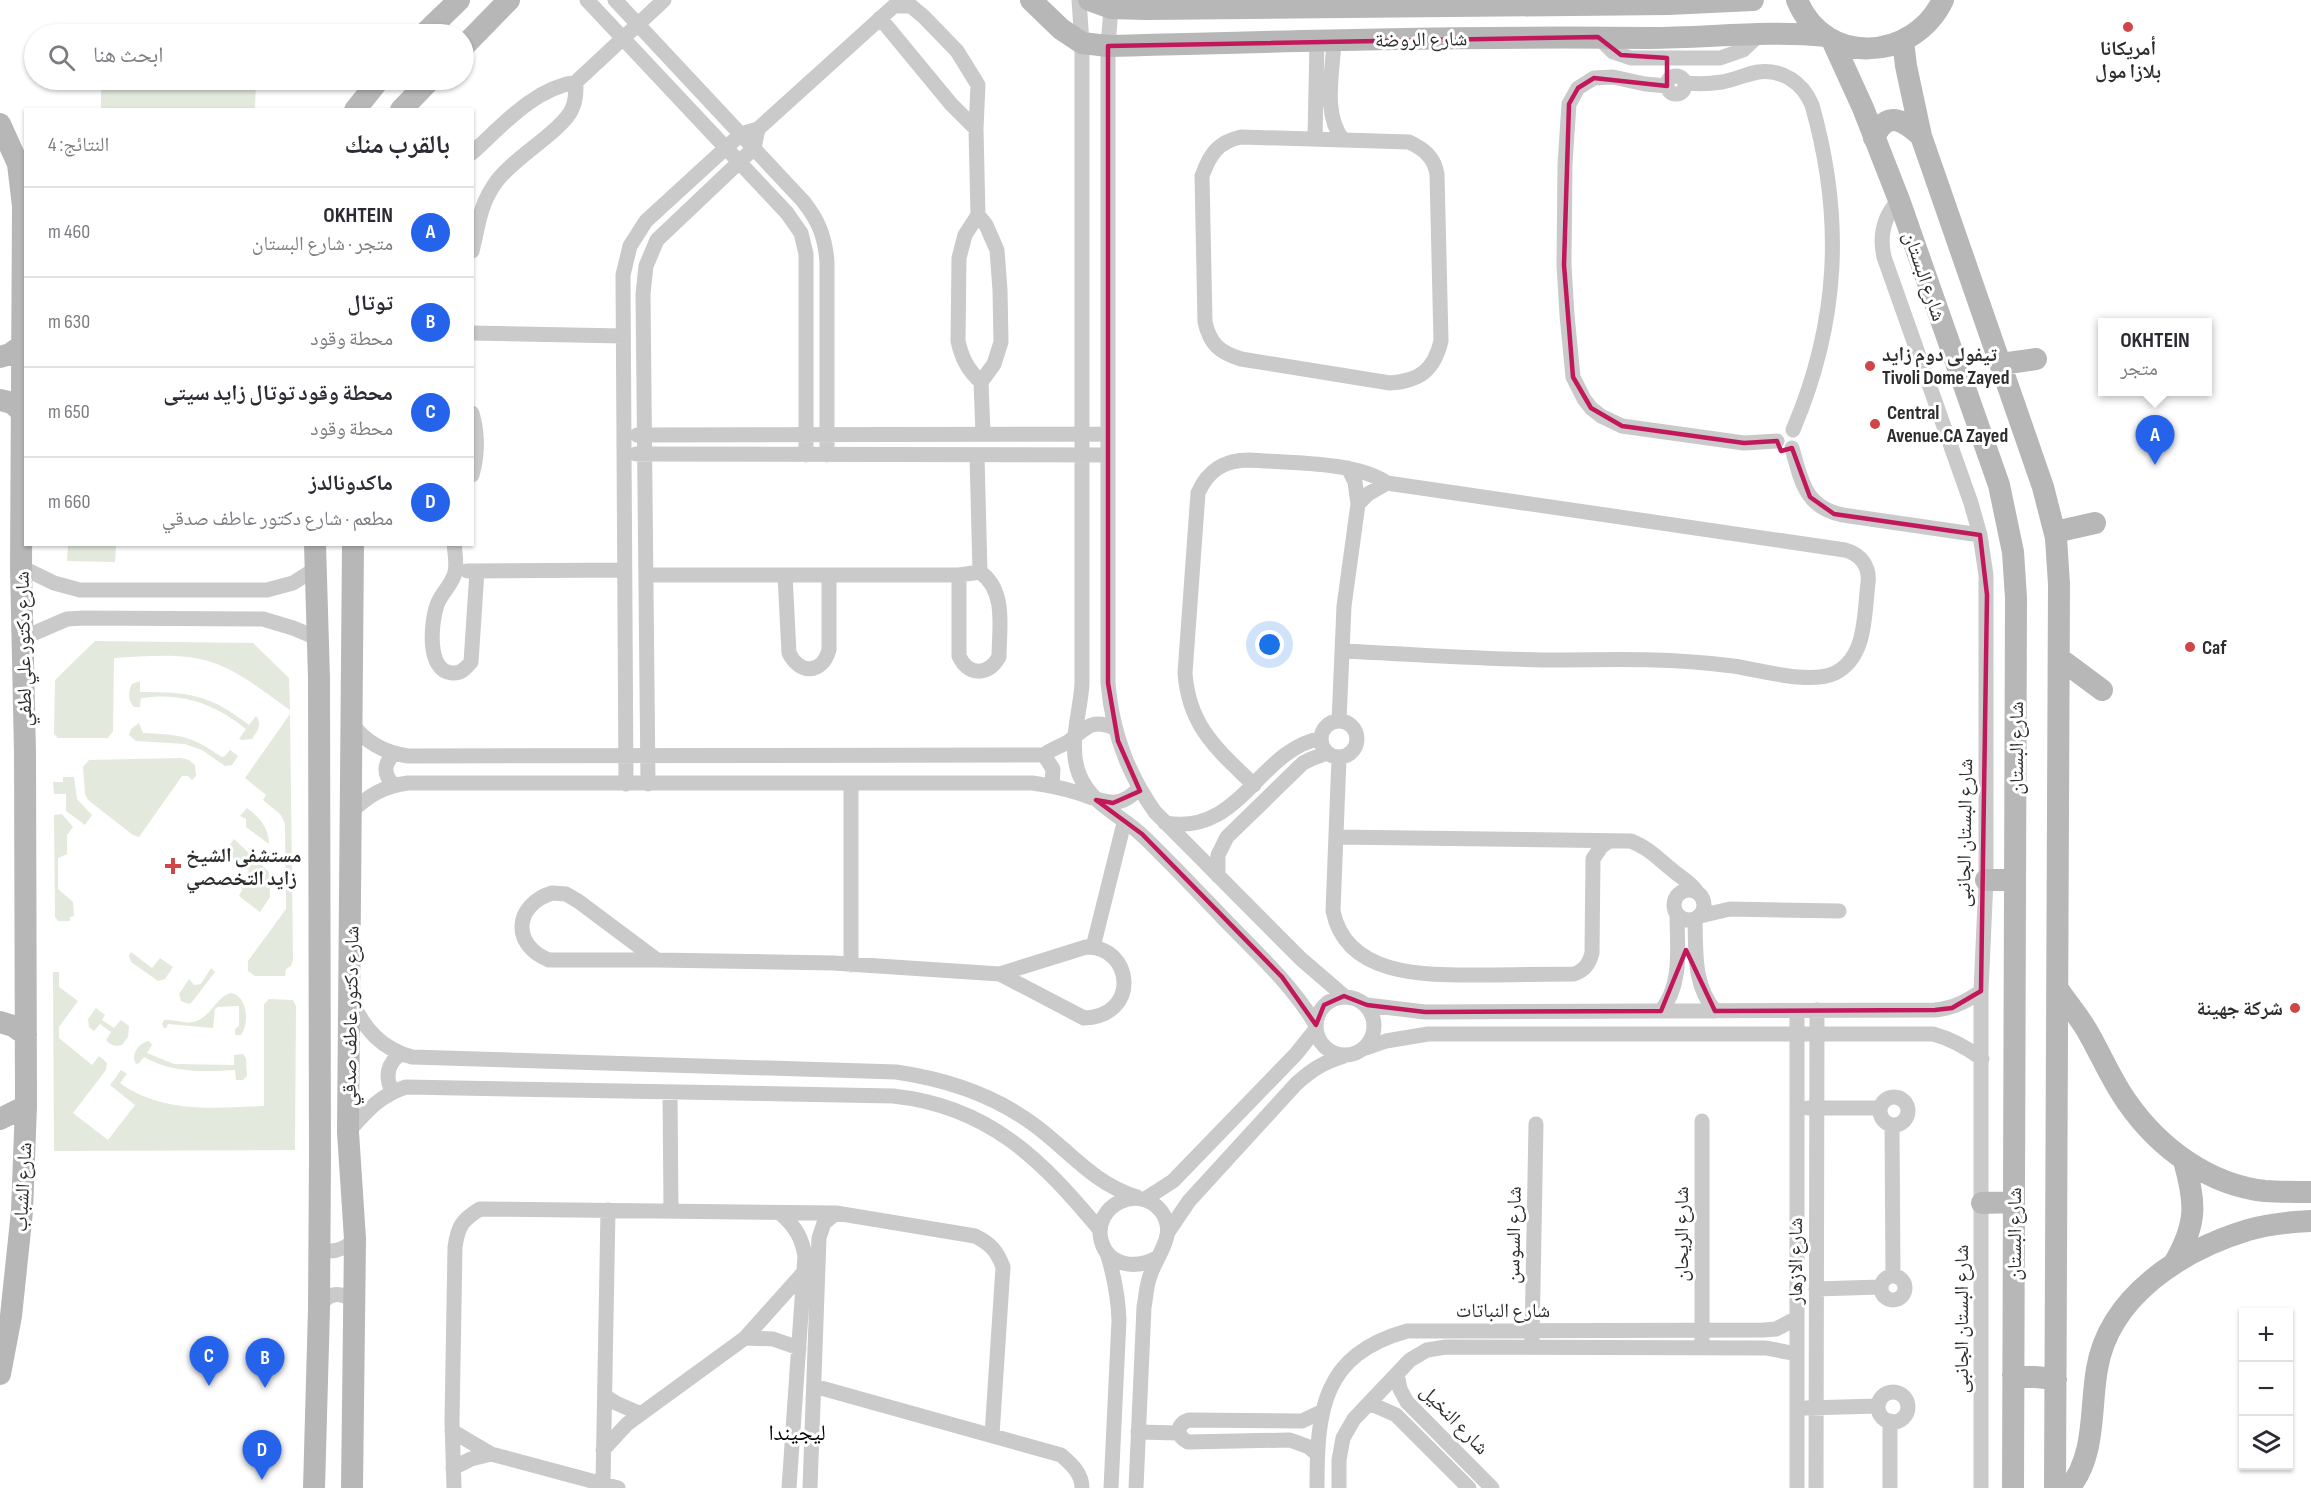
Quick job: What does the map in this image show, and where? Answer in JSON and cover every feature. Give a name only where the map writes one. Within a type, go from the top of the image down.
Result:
[{"type":"street","points":[[434,24],[459,0]]},
{"type":"street","points":[[474,36],[509,0]]},
{"type":"street","points":[[586,0],[795,223],[804,243],[806,455]]},
{"type":"street","points":[[615,0],[803,201],[820,225],[824,236],[827,262],[827,455]]},
{"type":"street","points":[[474,151],[545,91],[576,82],[664,0]]},
{"type":"street","name":"شارع الروضة","points":[[1031,0],[1061,29],[1082,43],[1108,46],[1326,40],[1664,38],[1760,33],[1793,33],[1829,38],[1868,49],[1903,41]]},
{"type":"street","points":[[1079,0],[1082,43],[1082,684],[1074,750],[1080,776],[1096,800],[1124,823],[1142,834],[1282,977],[1316,1027],[1319,1039],[1325,1047],[1344,1056]]},
{"type":"street","name":"شارع الروضة","points":[[1089,0],[1111,8],[1754,0]]},
{"type":"street","points":[[1598,37],[1605,46],[1621,55],[1683,59],[1728,57],[1743,50],[1760,33],[1761,12],[1754,0]]},
{"type":"street","points":[[1797,0],[1806,17],[1829,38]]},
{"type":"street","points":[[1903,41],[1926,25],[1943,0]]},
{"type":"street","points":[[626,784],[623,336],[625,260],[633,239],[646,221],[741,134],[758,129],[894,6],[911,6],[924,17],[957,51],[978,85],[976,129],[978,215],[993,237],[997,250],[1001,342],[994,364],[981,382],[983,434]]},
{"type":"street","points":[[1111,8],[1108,46],[1108,683],[1114,728],[1127,765],[1139,788],[1165,823],[1301,959],[1344,996]]},
{"type":"street","points":[[880,18],[951,104],[976,129]]},
{"type":"street","name":"شارع البستان","points":[[1829,38],[1899,200],[1999,485],[2009,530],[2016,598],[2013,1488]]},
{"type":"street","points":[[1315,139],[1326,40]]},
{"type":"street","points":[[1326,40],[1331,113],[1334,126],[1343,140]]},
{"type":"street","name":"شارع البستان","points":[[1903,41],[1922,136],[2043,488],[2055,532],[2059,570],[2055,1488]]},
{"type":"street","points":[[1667,58],[1675,83]]},
{"type":"street","points":[[1675,83],[1683,59]]},
{"type":"street","points":[[1777,441],[1744,443],[1622,426],[1611,422],[1591,408],[1584,399],[1574,377],[1567,315],[1564,265],[1565,174],[1569,104],[1578,88],[1594,78],[1613,77],[1645,84],[1719,82],[1755,73],[1779,74],[1800,85],[1808,94],[1829,180],[1833,223],[1833,265],[1829,308],[1818,358],[1793,430],[1797,438],[1792,448],[1805,489],[1825,510],[1844,515],[1980,535]]},
{"type":"street","points":[[474,241],[480,211],[487,195],[508,168],[571,112],[576,98],[576,82]]},
{"type":"street","points":[[357,108],[371,90]]},
{"type":"street","points":[[403,108],[420,90]]},
{"type":"street","points":[[1874,138],[1884,123],[1892,119],[1900,120],[1922,136]]},
{"type":"street","name":"شارع دكتور علي لطفي","points":[[0,124],[11,144],[22,185],[21,567],[26,1035]]},
{"type":"street","points":[[648,784],[643,294],[646,266],[650,252],[666,230],[754,148],[758,129]]},
{"type":"street","points":[[1241,137],[1343,140],[1409,142],[1420,147],[1436,164],[1441,341],[1437,356],[1429,369],[1405,382],[1390,383],[1240,359],[1222,351],[1208,336],[1205,322],[1202,176],[1208,159],[1217,147],[1229,140],[1241,137]]},
{"type":"street","name":"شارع البستان الجانبى","points":[[1899,200],[1889,213],[1882,230],[1884,257],[1971,503],[1980,535],[1987,595],[1986,880],[1981,991],[1981,1488]]},
{"type":"street","points":[[978,215],[965,235],[958,258],[958,341],[965,364],[981,382]]},
{"type":"street","points":[[474,333],[623,336]]},
{"type":"street","points":[[0,357],[10,354],[22,345]]},
{"type":"street","points":[[2001,364],[2036,359]]},
{"type":"street","points":[[0,400],[12,402],[22,411]]},
{"type":"street","points":[[474,420],[477,444],[474,468]]},
{"type":"street","points":[[1792,448],[1782,448],[1777,441],[1783,429],[1793,430]]},
{"type":"street","points":[[624,435],[1108,434]]},
{"type":"street","points":[[624,454],[1108,455]]},
{"type":"street","points":[[977,455],[980,572]]},
{"type":"street","points":[[1254,784],[1212,744],[1197,723],[1188,698],[1185,673],[1198,493],[1203,481],[1223,464],[1236,460],[1348,468],[1365,471],[1387,483],[1851,551],[1862,560],[1868,572],[1859,647],[1854,657],[1838,672],[1816,679],[1715,663],[1669,659],[1560,660],[1341,651]]},
{"type":"street","points":[[1339,721],[1346,585],[1358,504],[1357,489],[1348,468]]},
{"type":"street","points":[[1358,504],[1368,494],[1387,483]]},
{"type":"street","points":[[2055,532],[2095,523]]},
{"type":"street","name":"شارع دكتور عاطف صدقي","points":[[314,1488],[320,1157],[315,546]]},
{"type":"street","name":"شارع دكتور عاطف صدقي","points":[[351,1488],[355,1239],[348,1132],[353,546]]},
{"type":"street","points":[[454,546],[455,571],[434,615],[433,656],[442,670],[450,674],[466,669],[471,662],[477,571]]},
{"type":"street","points":[[21,567],[54,583],[80,590],[267,590],[293,583],[315,569]]},
{"type":"street","points":[[455,571],[624,570]]},
{"type":"street","points":[[646,575],[958,575],[980,572],[989,578],[998,598],[999,657],[987,671],[969,670],[958,656],[958,575]]},
{"type":"street","points":[[785,575],[789,653],[793,662],[810,669],[826,660],[829,651],[830,575]]},
{"type":"street","points":[[23,638],[67,619],[83,618],[263,619],[317,638]]},
{"type":"street","points":[[2059,658],[2102,690]]},
{"type":"street","points":[[1218,876],[1218,855],[1227,837],[1303,764],[1311,759],[1333,756],[1351,753],[1357,741],[1352,727],[1339,721],[1326,726],[1321,738],[1321,744],[1333,756],[1336,837],[1333,911],[1339,932],[1345,941],[1367,958],[1382,964],[1430,975],[1574,974],[1581,971],[1587,967],[1592,953],[1593,859],[1601,847],[1609,841]]},
{"type":"street","points":[[350,722],[370,742],[394,754],[408,756],[1044,755],[1074,737],[1080,730],[1097,724],[1114,728]]},
{"type":"street","points":[[1165,823],[1176,825],[1198,823],[1219,814],[1237,801],[1295,748],[1321,738]]},
{"type":"street","points":[[393,784],[386,774],[386,769],[387,763],[394,754]]},
{"type":"street","points":[[1044,755],[1053,769],[1052,786]]},
{"type":"street","points":[[350,813],[370,795],[393,784],[408,783],[1032,783],[1052,786],[1113,803],[1132,795],[1139,788]]},
{"type":"street","points":[[851,783],[851,964]]},
{"type":"street","points":[[1237,801],[1250,814]]},
{"type":"street","points":[[1093,946],[1124,823]]},
{"type":"street","points":[[1336,837],[1631,841],[1641,845],[1684,877],[1698,893],[1704,905],[1697,918],[1697,974],[1705,998],[1715,1011]]},
{"type":"street","points":[[1575,840],[1593,859]]},
{"type":"street","points":[[1661,1011],[1670,998],[1677,975],[1676,907],[1672,888],[1672,870]]},
{"type":"street","points":[[1986,880],[2015,880]]},
{"type":"street","points":[[1676,907],[1682,892],[1692,891],[1716,900],[1730,909]]},
{"type":"street","points":[[657,960],[566,894],[552,893],[539,897],[528,906],[522,918],[522,932],[527,945],[536,955],[549,960],[851,964],[1000,974],[1086,946],[1093,946],[1113,956],[1124,977],[1124,991],[1119,1003],[1109,1012],[1097,1018],[1084,1018],[1000,974]]},
{"type":"street","points":[[1676,907],[1685,920],[1730,909],[1839,912]]},
{"type":"street","points":[[2058,989],[2088,1032],[2128,1103],[2150,1129],[2184,1161],[2214,1177],[2240,1186],[2265,1191],[2311,1192]]},
{"type":"street","points":[[1367,1005],[1425,1012],[1935,1010],[1952,1008],[1981,991]]},
{"type":"street","points":[[1111,1488],[1119,1320],[1118,1296],[1113,1273],[1101,1240],[1100,1230],[1106,1213],[1119,1201],[1141,1198],[1173,1181],[1296,1054],[1316,1027],[1318,1014],[1324,1005],[1333,999],[1344,996],[1357,998],[1367,1005],[1373,1015],[1375,1027],[1366,1048]]},
{"type":"street","points":[[350,1000],[370,1034],[385,1046],[412,1057],[885,1072],[917,1075],[959,1086],[998,1102],[1034,1125],[1110,1187],[1141,1198],[1160,1209],[1168,1232]]},
{"type":"street","name":"شارع الازهار","points":[[1816,1488],[1817,1010]]},
{"type":"street","name":"شارع الازهار","points":[[1797,1011],[1797,1488]]},
{"type":"street","points":[[0,1022],[13,1026],[26,1035]]},
{"type":"street","points":[[1136,1488],[1144,1306],[1149,1279],[1157,1258],[1165,1246],[1168,1232],[1189,1201],[1296,1084],[1326,1061],[1358,1053],[1366,1048],[1393,1040],[1428,1034],[1933,1034],[1951,1039],[1982,1059]]},
{"type":"street","name":"شارع الشباب","points":[[0,1374],[11,1316],[22,1211],[26,1035]]},
{"type":"street","points":[[392,1091],[388,1070],[401,1054]]},
{"type":"street","points":[[348,1132],[377,1100],[392,1091],[406,1087],[893,1096],[920,1099],[975,1120],[1007,1137],[1036,1159],[1062,1185],[1100,1230]]},
{"type":"street","points":[[670,1092],[671,1211]]},
{"type":"street","points":[[1890,1097],[1904,1100],[1908,1106],[1906,1121],[1892,1126],[1885,1123],[1880,1116],[1880,1108],[1883,1101],[1890,1097]]},
{"type":"street","points":[[0,1119],[26,1106]]},
{"type":"street","points":[[1797,1108],[1880,1108]]},
{"type":"street","name":"شارع الريحان","points":[[1702,1121],[1702,1347]]},
{"type":"street","name":"شارع السوسن","points":[[1532,1339],[1536,1124]]},
{"type":"street","points":[[1892,1126],[1893,1276]]},
{"type":"street","points":[[2175,1262],[2186,1241],[2193,1209],[2191,1186],[2184,1161]]},
{"type":"street","points":[[1982,1203],[2014,1202]]},
{"type":"street","points":[[454,1488],[452,1431],[455,1247],[457,1231],[466,1217],[480,1209],[836,1213],[975,1236],[988,1242],[998,1253],[1003,1267],[992,1435]]},
{"type":"street","points":[[597,1484],[603,1450],[608,1210]]},
{"type":"street","points":[[789,1488],[799,1348],[809,1262],[820,1230],[824,1223],[836,1213]]},
{"type":"street","points":[[781,1214],[791,1222],[809,1262],[814,1386],[810,1488]]},
{"type":"street","points":[[2069,1488],[2083,1461],[2089,1440],[2097,1366],[2110,1330],[2141,1290],[2175,1262],[2216,1242],[2248,1230],[2282,1223],[2311,1221]]},
{"type":"street","points":[[318,1250],[334,1252],[355,1239]]},
{"type":"street","points":[[1106,1250],[1120,1263],[1129,1265],[1138,1266],[1157,1258]]},
{"type":"street","points":[[603,1450],[641,1414],[745,1338],[809,1262]]},
{"type":"street","points":[[1893,1276],[1900,1278],[1905,1292],[1900,1298],[1887,1299],[1880,1287],[1882,1281],[1893,1276]]},
{"type":"street","points":[[1816,1289],[1880,1287]]},
{"type":"street","points":[[319,1309],[326,1298],[338,1294],[349,1298],[354,1303]]},
{"type":"street","name":"شارع النباتات","points":[[1340,1488],[1343,1438],[1354,1419],[1410,1360],[1427,1350],[1532,1339],[1702,1330],[1776,1329],[1797,1318]]},
{"type":"street","name":"شارع النباتات","points":[[1317,1488],[1321,1412],[1330,1389],[1343,1368],[1362,1350],[1383,1338],[1407,1331],[1532,1339],[1766,1348],[1797,1354]]},
{"type":"street","points":[[745,1338],[773,1339],[799,1348]]},
{"type":"street","name":"شارع النخيل","points":[[1397,1374],[1400,1389],[1407,1402],[1492,1488]]},
{"type":"street","points":[[2013,1376],[2056,1379]]},
{"type":"street","points":[[814,1386],[1060,1455],[1075,1467],[1082,1488]]},
{"type":"street","points":[[1894,1392],[1902,1395],[1907,1401],[1908,1409],[1905,1416],[1898,1421],[1890,1421],[1884,1419],[1878,1406],[1881,1399],[1894,1392]]},
{"type":"street","points":[[605,1396],[641,1414]]},
{"type":"street","name":"شارع النخيل","points":[[1369,1403],[1396,1415],[1469,1488]]},
{"type":"street","points":[[1797,1408],[1878,1406]]},
{"type":"street","points":[[1317,1454],[1300,1442],[1290,1440],[1188,1442],[1182,1439],[1179,1427],[1183,1422],[1189,1420],[1302,1421],[1321,1412]]},
{"type":"street","points":[[1890,1421],[1890,1488]]},
{"type":"street","points":[[452,1431],[491,1454],[618,1488]]},
{"type":"street","points":[[1138,1432],[1179,1433]]},
{"type":"street","points":[[453,1468],[471,1459],[491,1454]]},
{"type":"highlighted area","points":[[1598,37],[1621,55],[1667,58],[1667,86],[1594,78],[1578,88],[1569,104],[1564,265],[1573,377],[1591,408],[1622,426],[1744,443],[1777,441],[1781,451],[1792,448],[1810,497],[1834,514],[1980,535],[1987,595],[1981,991],[1952,1008],[1935,1010],[1715,1011],[1686,950],[1661,1011],[1425,1012],[1367,1005],[1344,996],[1324,1005],[1316,1025],[1282,977],[1142,834],[1096,800],[1113,803],[1140,791],[1118,741],[1108,683],[1108,46]]},
{"type":"shaded area","points":[[101,90],[256,90],[255,108],[101,108]]},
{"type":"shaded area","points":[[68,546],[116,546],[115,562],[67,561]]},
{"type":"shaded area","points":[[95,641],[253,643],[289,678],[290,710],[242,677],[211,662],[175,656],[114,658],[113,731],[108,738],[58,738],[54,734],[55,680]]},
{"type":"shaded area","points":[[140,681],[140,692],[185,694],[198,697],[222,707],[249,725],[256,716],[259,722],[258,728],[252,739],[239,739],[246,729],[234,720],[209,706],[183,698],[141,698],[140,707],[134,707],[129,696],[130,690],[132,684]]},
{"type":"shaded area","points":[[290,714],[293,960],[291,966],[286,969],[285,976],[255,976],[248,971],[248,961],[286,909],[285,824],[281,815],[263,800],[266,795],[245,778]]},
{"type":"shaded area","points":[[139,723],[143,733],[167,734],[185,738],[201,744],[222,757],[230,750],[238,756],[232,765],[225,766],[202,750],[185,744],[136,741],[129,735],[131,729]]},
{"type":"shaded area","points":[[181,758],[195,765],[196,776],[192,780],[188,776],[182,776],[139,837],[133,835],[88,800],[85,794],[83,767],[89,760]]},
{"type":"shaded area","points":[[63,777],[74,777],[77,799],[92,815],[85,825],[66,811],[66,794],[54,794],[53,782],[63,782]]},
{"type":"shaded area","points":[[247,808],[262,823],[267,832],[269,844],[246,827],[246,819],[240,816]]},
{"type":"shaded area","points":[[62,814],[73,827],[67,835],[67,854],[58,858],[58,889],[73,902],[74,916],[70,917],[70,921],[58,921],[55,917],[54,815]]},
{"type":"shaded area","points":[[234,839],[269,872],[270,897],[260,912],[239,896],[242,890],[240,882],[247,876],[249,870],[225,852]]},
{"type":"shaded area","points":[[131,952],[152,968],[160,958],[173,967],[165,979],[158,981],[131,962],[129,956]]},
{"type":"shaded area","points":[[211,968],[215,972],[192,1002],[189,1004],[181,1001],[179,994],[189,979],[194,985],[201,984]]},
{"type":"shaded area","points":[[53,972],[59,972],[59,987],[78,1001],[59,1027],[59,1038],[92,1065],[99,1056],[107,1063],[106,1070],[73,1113],[108,1140],[135,1105],[110,1085],[121,1070],[127,1074],[120,1083],[154,1100],[189,1107],[264,1106],[264,1004],[269,999],[293,1000],[296,1006],[295,1150],[54,1151]]},
{"type":"shaded area","points":[[230,993],[240,998],[245,1010],[245,1024],[241,1035],[235,1035],[235,1029],[239,1026],[239,1006],[215,1009],[213,1028],[168,1024],[164,1028],[162,1024],[164,1020],[193,1022],[199,1020]]},
{"type":"shaded area","points":[[96,1008],[105,1015],[102,1020],[114,1028],[121,1020],[129,1026],[128,1037],[122,1045],[115,1046],[108,1042],[106,1040],[111,1032],[100,1024],[94,1031],[89,1027],[88,1019]]},
{"type":"shaded area","points":[[149,1041],[152,1045],[147,1053],[174,1064],[234,1065],[234,1055],[243,1054],[246,1058],[247,1076],[243,1080],[236,1080],[235,1070],[177,1069],[144,1057],[136,1064],[135,1053],[142,1044]]},
{"type":"place","name":"أمريكانا بلازا مول","points":[[2128,27]]},
{"type":"place","name":"تيفولى دوم زايد Tivoli Dome Zayed","points":[[1870,366]]},
{"type":"place","name":"Central Avenue.CA Zayed","points":[[1875,424]]},
{"type":"place","name":"OKHTEIN","points":[[2155,465]]},
{"type":"place","name":"Caf","points":[[2190,647]]},
{"type":"place","name":"مستشفى الشيخ زايد التخصصي","points":[[173,866]]},
{"type":"place","name":"شركة جهينة","points":[[2295,1008]]},
{"type":"place","name":"محطة وقود توتال زايد سيتى","points":[[209,1386]]},
{"type":"place","name":"توتال","points":[[265,1388]]},
{"type":"place","name":"ماكدونالدز","points":[[262,1480]]},
{"type":"district","name":"ليجيندا","points":[[797,1432]]}]
